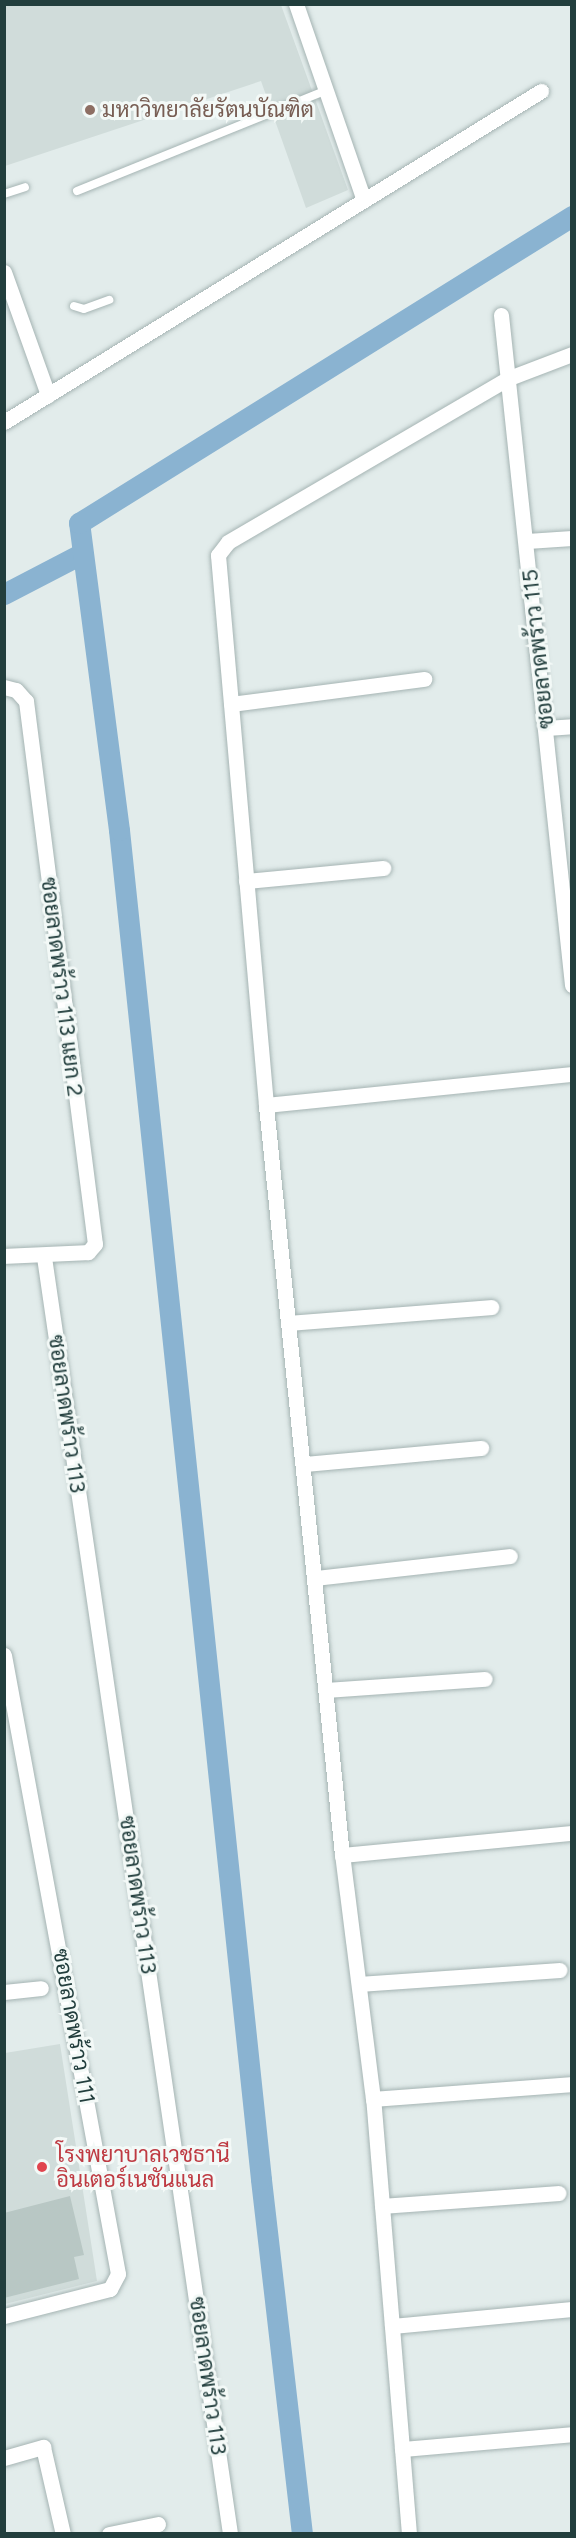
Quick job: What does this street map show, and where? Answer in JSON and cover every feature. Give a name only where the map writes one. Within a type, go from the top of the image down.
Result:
[{"type":"street","points":[[296,4],[364,200]]},
{"type":"street","points":[[4,422],[542,91]]},
{"type":"street","points":[[4,272],[48,394]]},
{"type":"street","name":"ซอยลาดพร้าว 115","points":[[501,315],[569,916],[572,985]]},
{"type":"street","points":[[409,2534],[373,2099],[342,1855],[266,1105],[217,569],[218,555],[228,542],[509,378],[572,354]]},
{"type":"street","points":[[527,542],[572,537]]},
{"type":"street","points":[[231,704],[424,679]]},
{"type":"street","name":"ซอยลาดพร้าว 113 แยก 2","points":[[4,687],[16,690],[26,701],[95,1244],[88,1252],[44,1257]]},
{"type":"street","points":[[546,728],[572,726]]},
{"type":"street","points":[[246,881],[383,868]]},
{"type":"street","points":[[266,1105],[572,1074]]},
{"type":"street","points":[[4,1256],[44,1257]]},
{"type":"street","name":"ซอยลาดพร้าว 113","points":[[44,1257],[230,2534]]},
{"type":"street","points":[[289,1323],[491,1307]]},
{"type":"street","points":[[304,1464],[481,1448]]},
{"type":"street","points":[[315,1578],[510,1556]]},
{"type":"street","name":"ซอยลาดพร้าว 111","points":[[4,1654],[118,2274],[110,2289],[4,2316]]},
{"type":"street","points":[[326,1690],[485,1679]]},
{"type":"street","points":[[342,1855],[572,1833]]},
{"type":"street","points":[[358,1984],[560,1970]]},
{"type":"street","points":[[4,1992],[41,1988]]},
{"type":"street","points":[[373,2099],[572,2084]]},
{"type":"street","points":[[382,2206],[559,2193]]},
{"type":"street","points":[[392,2326],[572,2309]]},
{"type":"street","points":[[402,2449],[572,2433]]},
{"type":"street","points":[[4,2458],[43,2447],[63,2534]]},
{"type":"street","points":[[109,2534],[158,2524]]},
{"type":"lane","points":[[77,191],[325,91]]},
{"type":"lane","points":[[4,194],[25,187]]},
{"type":"lane","points":[[74,306],[84,309],[109,300]]},
{"type":"shaded area","name":"มหาวิทยาลัยรัตนบัณฑิต","points":[[4,5],[281,5],[348,190],[306,208],[261,81],[5,166]]},
{"type":"shaded area","name":"โรงพยาบาลเวชธานี อินเตอร์เนชันแนล","points":[[60,2044],[97,2281],[5,2304],[5,2053]]},
{"type":"building","points":[[70,2196],[84,2255],[74,2257],[79,2279],[4,2298],[4,2213]]},
{"type":"waterway","points":[[302,2534],[261,2179],[119,830],[79,523],[572,216]]},
{"type":"waterway","points":[[4,594],[81,554]]},
{"type":"place","name":"มหาวิทยาลัยรัตนบัณฑิต","points":[[90,110]]},
{"type":"place","name":"โรงพยาบาลเวชธานี อินเตอร์เนชันแนล","points":[[42,2167]]}]
